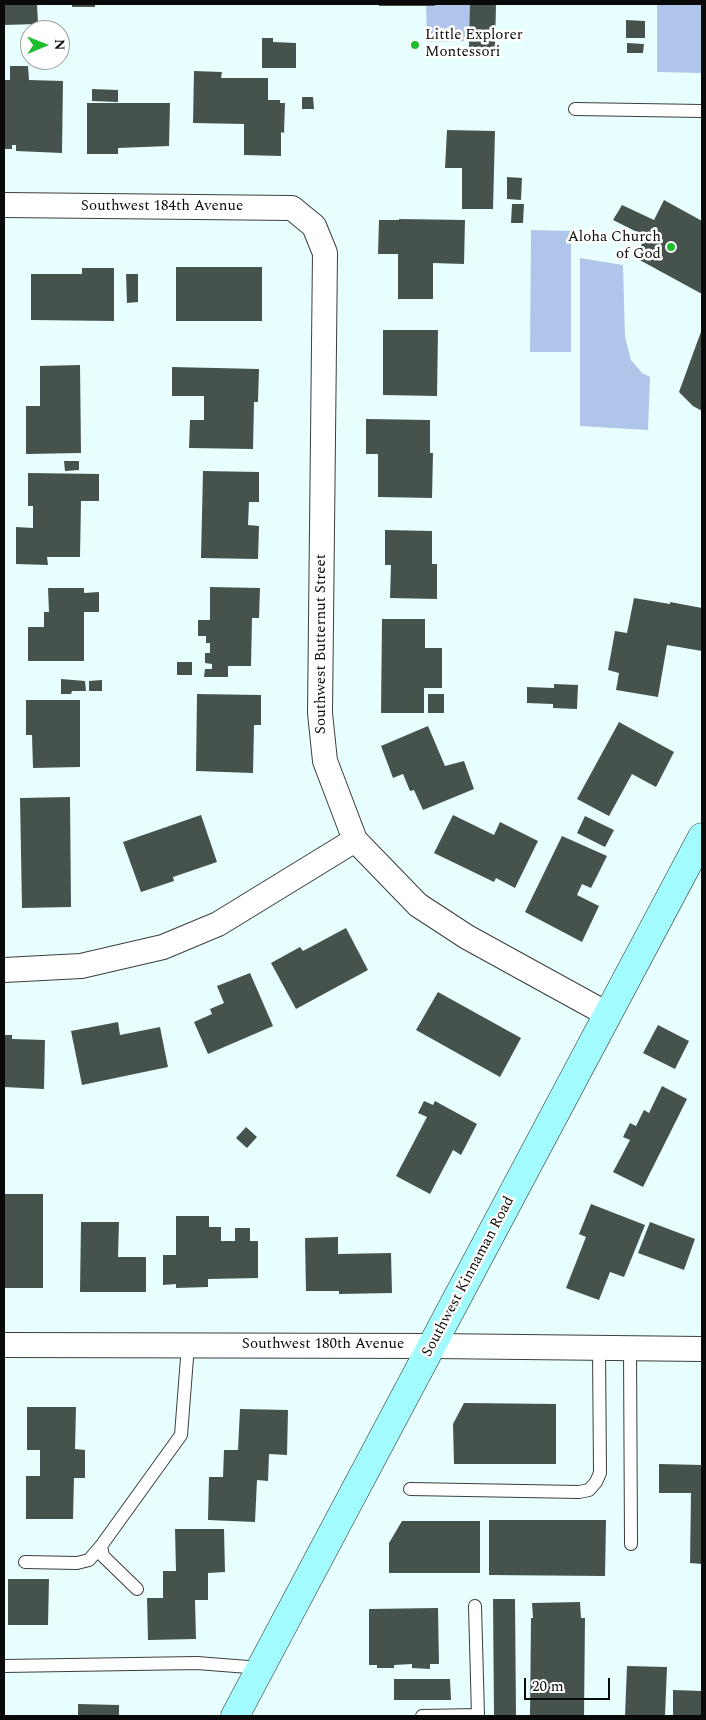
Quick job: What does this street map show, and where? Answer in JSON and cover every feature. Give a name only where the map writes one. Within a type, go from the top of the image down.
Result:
[{"type":"main road","name":"Southwest Kinnaman Road","points":[[235,1716],[434,1346],[607,1014],[702,837]]},
{"type":"street","name":"Southwest 184th Avenue","points":[[4,205],[292,208],[314,226]]},
{"type":"street","name":"Southwest Butternut Street","points":[[314,226],[325,253],[320,713],[325,761],[355,840],[418,905],[467,937],[607,1014]]},
{"type":"street","points":[[4,970],[81,966],[163,947],[218,924],[355,840]]},
{"type":"street","name":"Southwest 180th Avenue","points":[[4,1345],[702,1349]]},
{"type":"lane","points":[[575,110],[702,110]]},
{"type":"lane","points":[[25,1562],[77,1563],[89,1560],[101,1546],[181,1435],[188,1345]]},
{"type":"lane","points":[[410,1489],[579,1492],[589,1490],[596,1482],[600,1473],[599,1348]]},
{"type":"lane","points":[[630,1348],[631,1544]]},
{"type":"lane","points":[[101,1546],[103,1556],[136,1589]]},
{"type":"lane","points":[[422,1716],[478,1715],[475,1606]]},
{"type":"lane","points":[[4,1666],[197,1663],[261,1668]]},
{"type":"shaded area","points":[[426,4],[471,4],[472,41],[427,42]]},
{"type":"shaded area","points":[[657,4],[702,4],[702,73],[657,72]]},
{"type":"shaded area","points":[[531,230],[571,231],[571,352],[530,352]]},
{"type":"shaded area","points":[[580,258],[623,265],[625,337],[631,360],[642,373],[650,377],[648,430],[580,426]]},
{"type":"building","points":[[4,4],[37,4],[38,20],[20,20],[20,25],[4,25]]},
{"type":"building","points":[[72,4],[95,4],[95,7],[72,7]]},
{"type":"building","points":[[379,4],[435,4],[435,6],[379,6]]},
{"type":"building","points":[[470,4],[496,4],[495,48],[469,47]]},
{"type":"building","points":[[626,20],[645,21],[645,38],[626,38]]},
{"type":"building","points":[[262,38],[273,38],[273,42],[296,43],[296,68],[262,68]]},
{"type":"building","points":[[627,43],[644,44],[643,53],[627,53]]},
{"type":"building","points":[[10,66],[20,66],[20,70],[28,70],[29,80],[63,81],[62,153],[16,151],[16,145],[12,145],[12,149],[4,149],[4,80],[10,80]]},
{"type":"building","points":[[194,71],[222,72],[221,78],[268,78],[268,100],[280,100],[280,103],[285,103],[284,133],[281,132],[281,156],[244,155],[244,124],[193,123]]},
{"type":"building","points":[[92,89],[118,90],[118,102],[92,101]]},
{"type":"building","points":[[302,97],[313,97],[314,109],[302,109]]},
{"type":"building","points":[[87,103],[170,103],[169,146],[118,148],[118,154],[87,154]]},
{"type":"building","points":[[447,130],[495,131],[493,209],[462,209],[462,168],[445,168]]},
{"type":"building","points":[[507,177],[522,178],[521,200],[507,199]]},
{"type":"building","name":"Aloha Church of God","points":[[664,200],[702,221],[702,294],[636,258],[645,236],[613,220],[622,205],[654,220]]},
{"type":"building","points":[[512,204],[524,204],[523,223],[511,223]]},
{"type":"building","points":[[379,220],[465,220],[464,264],[433,263],[433,299],[398,299],[398,254],[378,254]]},
{"type":"building","points":[[176,267],[262,267],[262,321],[176,321]]},
{"type":"building","points":[[82,268],[114,268],[114,321],[31,320],[31,274],[82,274]]},
{"type":"building","points":[[126,274],[138,274],[138,302],[127,303]]},
{"type":"building","points":[[702,329],[702,411],[693,406],[679,392]]},
{"type":"building","points":[[383,330],[438,330],[437,396],[383,395]]},
{"type":"building","points":[[80,365],[81,453],[26,454],[26,406],[40,406],[40,366]]},
{"type":"building","points":[[172,367],[259,369],[258,402],[254,402],[253,449],[189,448],[190,420],[204,420],[204,396],[172,396]]},
{"type":"building","points":[[366,419],[430,420],[430,453],[433,453],[432,498],[378,497],[378,454],[366,454]]},
{"type":"building","points":[[64,461],[79,461],[79,470],[65,471]]},
{"type":"building","points":[[203,471],[259,472],[259,502],[249,502],[248,525],[259,526],[258,559],[201,558]]},
{"type":"building","points":[[28,473],[99,474],[99,501],[81,501],[80,557],[47,557],[48,565],[16,564],[16,527],[33,528],[33,506],[28,506]]},
{"type":"building","points":[[385,530],[432,531],[432,564],[437,564],[437,599],[390,598],[391,565],[385,565]]},
{"type":"building","points":[[210,587],[260,588],[259,618],[252,618],[251,666],[228,666],[228,677],[204,677],[205,669],[212,669],[212,664],[205,663],[205,653],[210,653],[210,643],[206,643],[206,636],[198,636],[198,620],[210,620]]},
{"type":"building","points":[[48,588],[84,588],[84,593],[99,592],[99,612],[84,612],[84,661],[28,661],[28,627],[44,627],[44,612],[49,612]]},
{"type":"building","points":[[634,598],[702,608],[702,651],[667,645],[658,697],[616,690],[619,673],[608,670],[615,631],[627,633]]},
{"type":"building","points":[[382,619],[425,619],[425,648],[442,648],[442,688],[424,688],[424,713],[381,713]]},
{"type":"building","points":[[177,662],[192,662],[192,675],[177,675]]},
{"type":"building","points":[[61,679],[85,681],[86,691],[72,691],[71,694],[61,694]]},
{"type":"building","points":[[102,680],[102,691],[89,691],[89,681]]},
{"type":"building","points":[[554,684],[578,685],[577,709],[553,708],[553,704],[527,703],[527,687],[554,688]]},
{"type":"building","points":[[197,694],[261,695],[261,725],[254,725],[253,773],[196,771]]},
{"type":"building","points":[[428,694],[444,694],[444,713],[428,713]]},
{"type":"building","points":[[26,700],[80,700],[80,767],[33,768],[32,735],[26,735]]},
{"type":"building","points":[[619,722],[674,752],[656,787],[632,774],[609,816],[577,799]]},
{"type":"building","points":[[428,726],[445,766],[464,761],[474,789],[423,810],[414,790],[410,791],[403,774],[393,778],[381,746]]},
{"type":"building","points":[[70,797],[71,907],[22,908],[20,798]]},
{"type":"building","points":[[201,815],[217,862],[173,877],[174,881],[141,892],[123,842]]},
{"type":"building","points":[[453,815],[494,835],[500,822],[538,841],[515,888],[496,878],[494,882],[434,853]]},
{"type":"building","points":[[585,816],[614,830],[605,847],[577,833]]},
{"type":"building","points":[[562,836],[607,856],[591,888],[582,884],[577,895],[599,906],[582,942],[525,912]]},
{"type":"building","points":[[346,928],[368,970],[296,1009],[271,963],[300,947],[303,951]]},
{"type":"building","points":[[250,973],[273,1026],[208,1054],[194,1022],[212,1014],[210,1009],[224,1003],[217,986]]},
{"type":"building","points":[[438,992],[521,1038],[500,1077],[416,1030]]},
{"type":"building","points":[[118,1022],[120,1035],[160,1027],[168,1067],[82,1085],[71,1031]]},
{"type":"building","points":[[658,1025],[689,1041],[675,1069],[643,1053]]},
{"type":"building","points":[[4,1035],[12,1035],[12,1039],[45,1040],[44,1089],[4,1087]]},
{"type":"building","points":[[662,1086],[687,1099],[643,1187],[613,1172],[630,1140],[623,1137],[630,1123],[636,1126],[644,1110],[649,1113]]},
{"type":"building","points":[[424,1101],[433,1105],[435,1101],[477,1124],[461,1155],[453,1150],[430,1194],[396,1176],[427,1117],[418,1113]]},
{"type":"building","points":[[246,1127],[257,1137],[247,1148],[236,1138]]},
{"type":"building","points":[[5,1194],[43,1194],[43,1288],[5,1288],[4,1286]]},
{"type":"building","points":[[591,1204],[645,1225],[624,1277],[610,1272],[599,1300],[566,1288],[586,1237],[579,1234]]},
{"type":"building","points":[[176,1216],[209,1216],[209,1227],[221,1227],[221,1241],[235,1241],[235,1228],[250,1228],[250,1241],[258,1241],[258,1278],[208,1279],[208,1287],[176,1288],[176,1284],[163,1285],[163,1255],[176,1255]]},
{"type":"building","points":[[81,1222],[119,1222],[118,1257],[146,1257],[146,1292],[80,1292]]},
{"type":"building","points":[[650,1222],[695,1239],[684,1270],[638,1253]]},
{"type":"building","points":[[338,1237],[338,1254],[391,1253],[392,1293],[339,1294],[339,1291],[306,1291],[305,1238]]},
{"type":"building","points":[[464,1403],[556,1404],[556,1464],[454,1464],[453,1424]]},
{"type":"building","points":[[27,1407],[76,1407],[75,1449],[85,1450],[85,1478],[74,1478],[73,1519],[26,1519],[26,1476],[40,1476],[40,1450],[27,1450]]},
{"type":"building","points":[[240,1409],[288,1410],[287,1455],[269,1454],[268,1481],[257,1480],[255,1522],[208,1520],[209,1477],[223,1477],[224,1450],[238,1450]]},
{"type":"building","points":[[659,1464],[702,1465],[702,1564],[690,1563],[691,1493],[659,1493]]},
{"type":"building","points":[[489,1520],[606,1520],[605,1576],[489,1575]]},
{"type":"building","points":[[402,1521],[480,1521],[480,1573],[389,1573],[389,1543]]},
{"type":"building","points":[[175,1529],[224,1529],[225,1572],[208,1573],[208,1600],[195,1600],[196,1639],[148,1640],[147,1598],[163,1598],[163,1571],[176,1571]]},
{"type":"building","points":[[8,1579],[49,1579],[48,1625],[8,1625]]},
{"type":"building","points":[[493,1599],[515,1599],[516,1716],[494,1716]]},
{"type":"building","points":[[580,1602],[581,1618],[585,1618],[584,1716],[530,1716],[532,1603]]},
{"type":"building","points":[[438,1608],[439,1664],[430,1664],[430,1669],[412,1668],[412,1664],[394,1665],[394,1668],[377,1668],[377,1665],[369,1665],[369,1609]]},
{"type":"building","points":[[627,1666],[667,1667],[665,1716],[625,1716]]},
{"type":"building","points":[[394,1679],[450,1679],[451,1700],[394,1700]]},
{"type":"building","points":[[673,1690],[702,1691],[702,1716],[673,1716]]},
{"type":"building","points":[[78,1704],[119,1705],[119,1716],[78,1716]]},
{"type":"place","name":"Little Explorer Montessori","points":[[415,45]]},
{"type":"place","name":"Aloha Church of God","points":[[671,247]]}]
